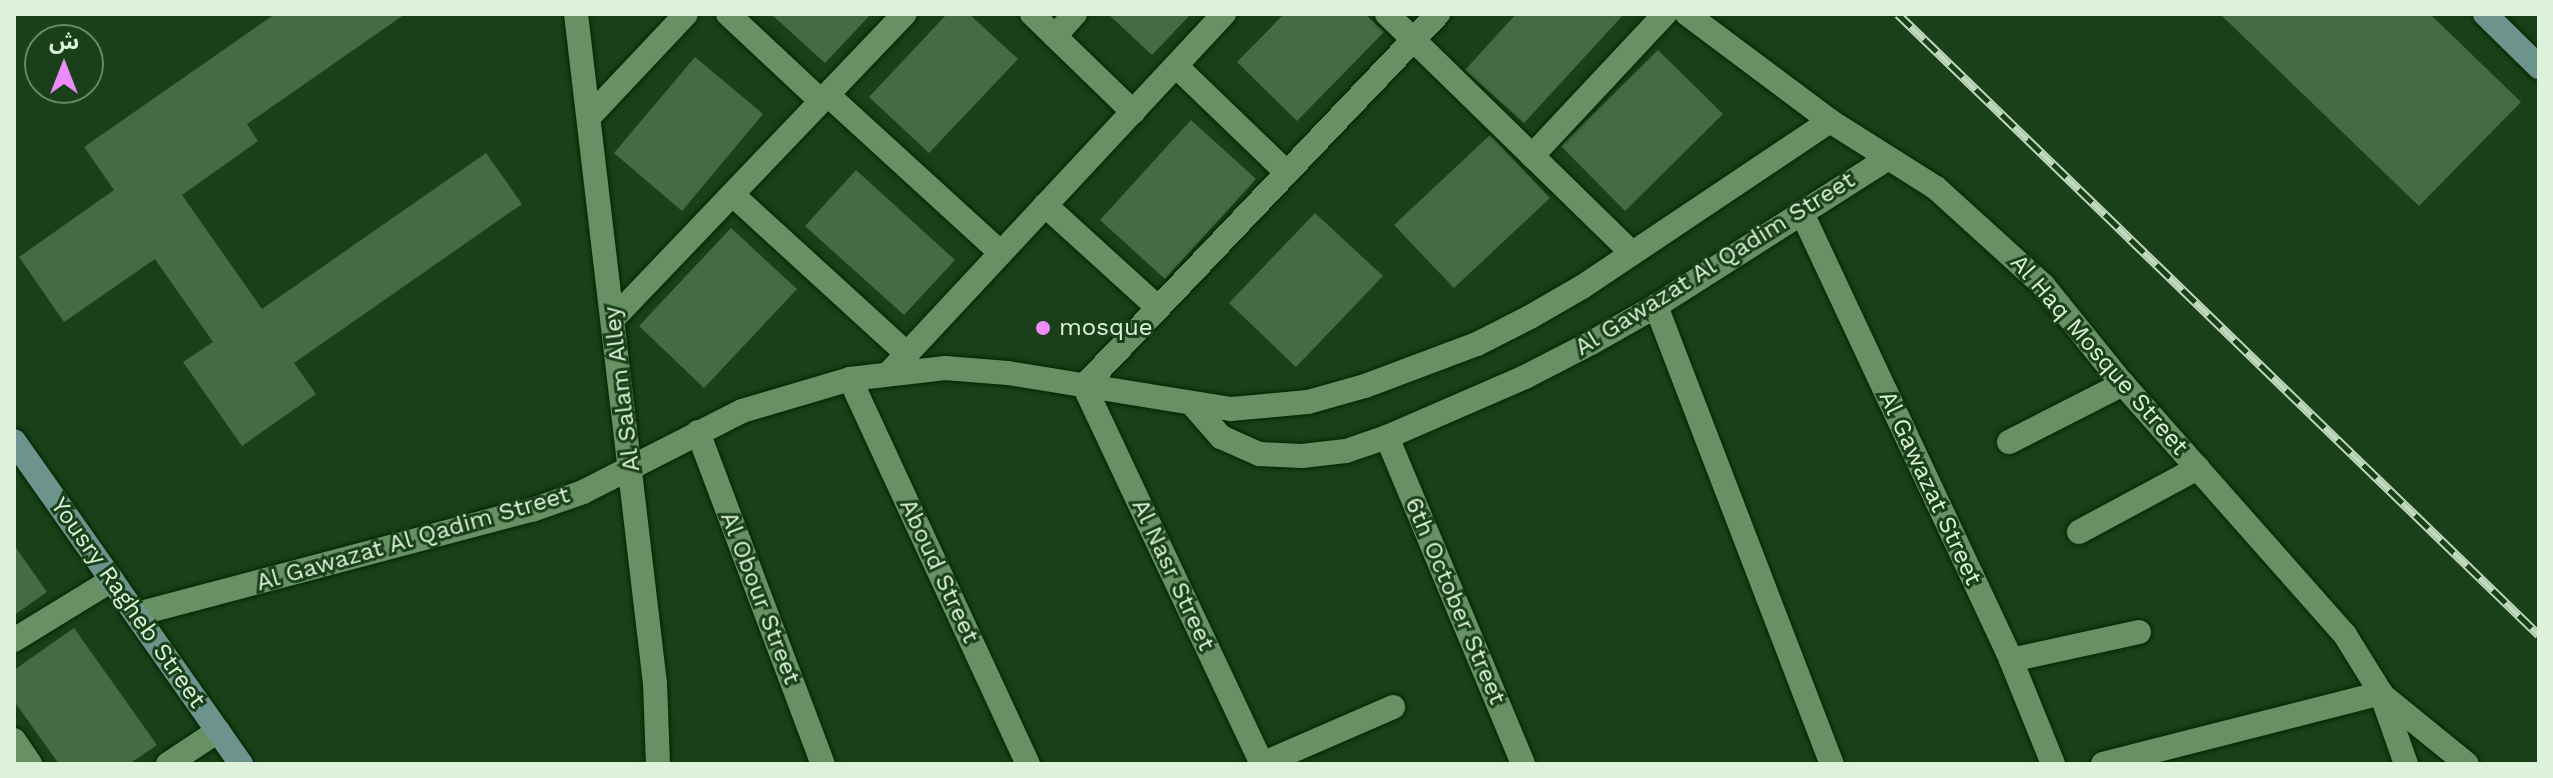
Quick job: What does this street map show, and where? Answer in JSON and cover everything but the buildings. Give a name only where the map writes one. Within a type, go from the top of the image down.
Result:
[{"type":"main road","points":[[2488,15],[2539,67]]},
{"type":"main road","name":"Yousry Ragheb Street","points":[[14,441],[241,764]]},
{"type":"street","name":"Al Salam Alley","points":[[576,14],[655,683],[658,764]]},
{"type":"street","points":[[589,117],[686,14]]},
{"type":"street","points":[[728,14],[1001,253]]},
{"type":"street","points":[[613,319],[904,14]]},
{"type":"street","points":[[1032,14],[1133,112]]},
{"type":"street","points":[[1055,36],[1075,14]]},
{"type":"street","points":[[890,372],[1224,14]]},
{"type":"street","points":[[1387,14],[1632,253]]},
{"type":"street","points":[[1084,386],[1438,14]]},
{"type":"street","points":[[1532,156],[1665,14]]},
{"type":"street","name":"Al Haq Mosque Street","points":[[1687,14],[1830,121],[1936,188],[1997,240],[2043,285],[2123,384],[2345,635],[2381,693]]},
{"type":"street","points":[[1176,66],[1287,173]]},
{"type":"street","name":"Al Gawazat Al Qadim Street","points":[[137,614],[532,510],[631,468],[742,411],[850,379],[890,372],[961,369],[1231,409],[1270,408],[1308,402],[1408,372],[1477,344],[1530,317],[1830,121]]},
{"type":"street","name":"Al Gawazat Al Qadim Street","points":[[1193,405],[1221,437],[1259,454],[1302,456],[1346,451],[1387,437],[1525,377],[1656,306],[1888,158]]},
{"type":"street","points":[[733,195],[907,354]]},
{"type":"street","points":[[1045,205],[1158,308]]},
{"type":"street","name":"Al Gawazat Street","points":[[1802,213],[2011,660],[2053,764]]},
{"type":"street","points":[[1656,306],[1832,764]]},
{"type":"street","name":"Aboud Street","points":[[850,379],[1028,764]]},
{"type":"street","points":[[2009,442],[2123,384]]},
{"type":"street","name":"Al Nasr Street","points":[[1084,386],[1262,764]]},
{"type":"street","name":"Al Obour Street","points":[[698,432],[823,764]]},
{"type":"street","name":"6th October Street","points":[[1387,437],[1523,764]]},
{"type":"street","points":[[2079,532],[2198,468]]},
{"type":"street","points":[[14,640],[112,580]]},
{"type":"street","points":[[2011,660],[2139,632]]},
{"type":"street","points":[[2103,764],[2381,693]]},
{"type":"street","points":[[2381,693],[2406,764]]},
{"type":"street","points":[[2381,693],[2467,764]]},
{"type":"street","points":[[1262,764],[1393,707]]},
{"type":"street","points":[[168,764],[218,731]]},
{"type":"street","points":[[14,740],[30,764]]},
{"type":"railway","points":[[1898,14],[2539,635]]},
{"type":"place","name":"mosque","points":[[1043,328]]}]
